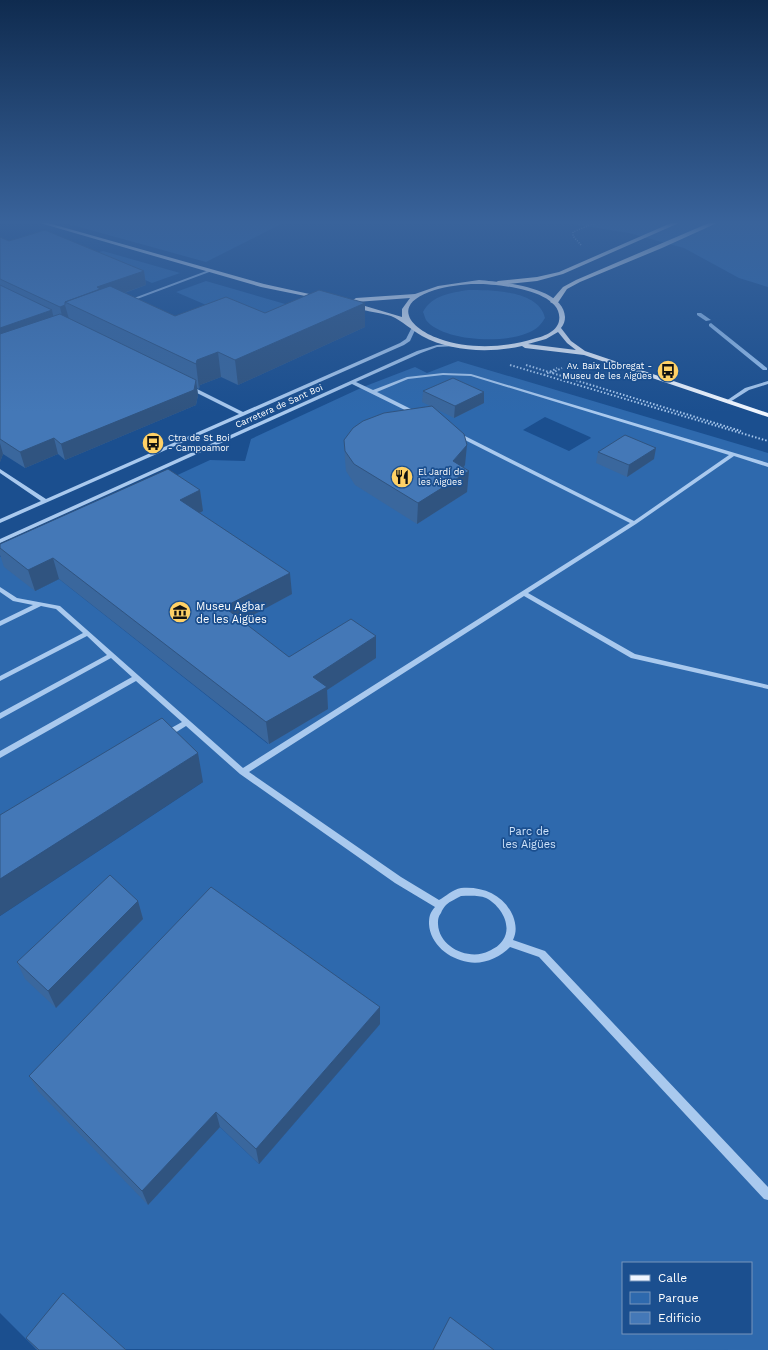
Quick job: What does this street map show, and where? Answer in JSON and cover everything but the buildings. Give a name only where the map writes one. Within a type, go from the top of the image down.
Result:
[{"type":"highway","points":[[554,302],[565,288],[569,286]]},
{"type":"main road","points":[[265,286],[328,299]]},
{"type":"main road","points":[[444,286],[416,296],[346,301],[408,322],[414,328],[433,338],[458,345],[487,347],[515,346],[585,353],[768,415]]},
{"type":"main road","points":[[512,286],[534,291],[554,302],[561,310],[563,317],[558,328],[541,339],[515,346]]},
{"type":"main road","points":[[408,322],[405,310],[408,303],[416,296]]},
{"type":"main road","points":[[558,328],[569,342],[585,353]]},
{"type":"street","points":[[120,304],[169,286]]},
{"type":"street","name":"Carretera de Sant Boi","points":[[0,521],[402,344],[408,340],[414,328]]},
{"type":"street","name":"Carretera de Sant Boi","points":[[0,541],[430,348],[458,345]]},
{"type":"street","points":[[373,392],[407,378],[443,374],[471,375],[768,465]]},
{"type":"street","points":[[352,382],[423,417]]},
{"type":"street","points":[[728,401],[747,389],[768,382]]},
{"type":"street","points":[[184,385],[243,414]]},
{"type":"street","points":[[451,431],[634,523]]},
{"type":"street","points":[[243,772],[634,523],[734,454]]},
{"type":"street","points":[[0,471],[45,501]]},
{"type":"street","points":[[0,589],[15,600],[58,607],[243,772],[398,880],[439,905]]},
{"type":"street","points":[[523,593],[633,656],[768,687]]},
{"type":"street","points":[[0,624],[40,604]]},
{"type":"street","points":[[0,679],[88,633]]},
{"type":"street","points":[[0,716],[112,655]]},
{"type":"street","points":[[0,755],[137,677]]},
{"type":"street","points":[[160,738],[187,722]]},
{"type":"street","points":[[460,892],[477,892],[490,896],[501,903],[510,919],[511,931],[507,942],[503,948],[493,955],[480,959],[465,958],[452,953],[442,945],[437,938],[433,927],[434,915],[439,905],[448,897],[460,892]]},
{"type":"street","points":[[507,942],[542,954],[768,1195]]},
{"type":"path","points":[[522,364],[737,430],[754,437]]},
{"type":"path","points":[[543,375],[768,440]]},
{"type":"green space","points":[[192,286],[223,286],[299,308],[255,326],[176,292]]},
{"type":"green space","points":[[468,290],[501,291],[524,297],[534,302],[541,309],[545,318],[539,326],[529,332],[515,337],[499,339],[464,337],[448,333],[435,328],[426,320],[423,312],[431,302],[442,296]]},
{"type":"green space","name":"Parc de les Aigües","points":[[458,361],[768,453],[768,1350],[36,1349],[0,1313],[0,916],[203,782],[0,851],[0,557],[210,460],[245,461],[251,439],[363,387],[415,367],[427,373]],"holes":[[[545,417],[590,437],[591,438],[569,451],[523,430]],[[171,490],[227,629],[268,744],[59,579],[35,591]],[[380,1024],[259,1164],[220,1127]]]},
{"type":"waterway","points":[[699,314],[708,320]]},
{"type":"waterway","points":[[711,325],[765,369]]},
{"type":"place","name":"Av. Baix Llobregat - Museu de les Aigües","points":[[668,371]]},
{"type":"place","name":"Ctra de St Boi - Campoamor","points":[[153,443]]},
{"type":"place","name":"El Jardí de les Aigües","points":[[402,477]]},
{"type":"place","name":"Museu Agbar de les Aigües","points":[[180,612]]}]
